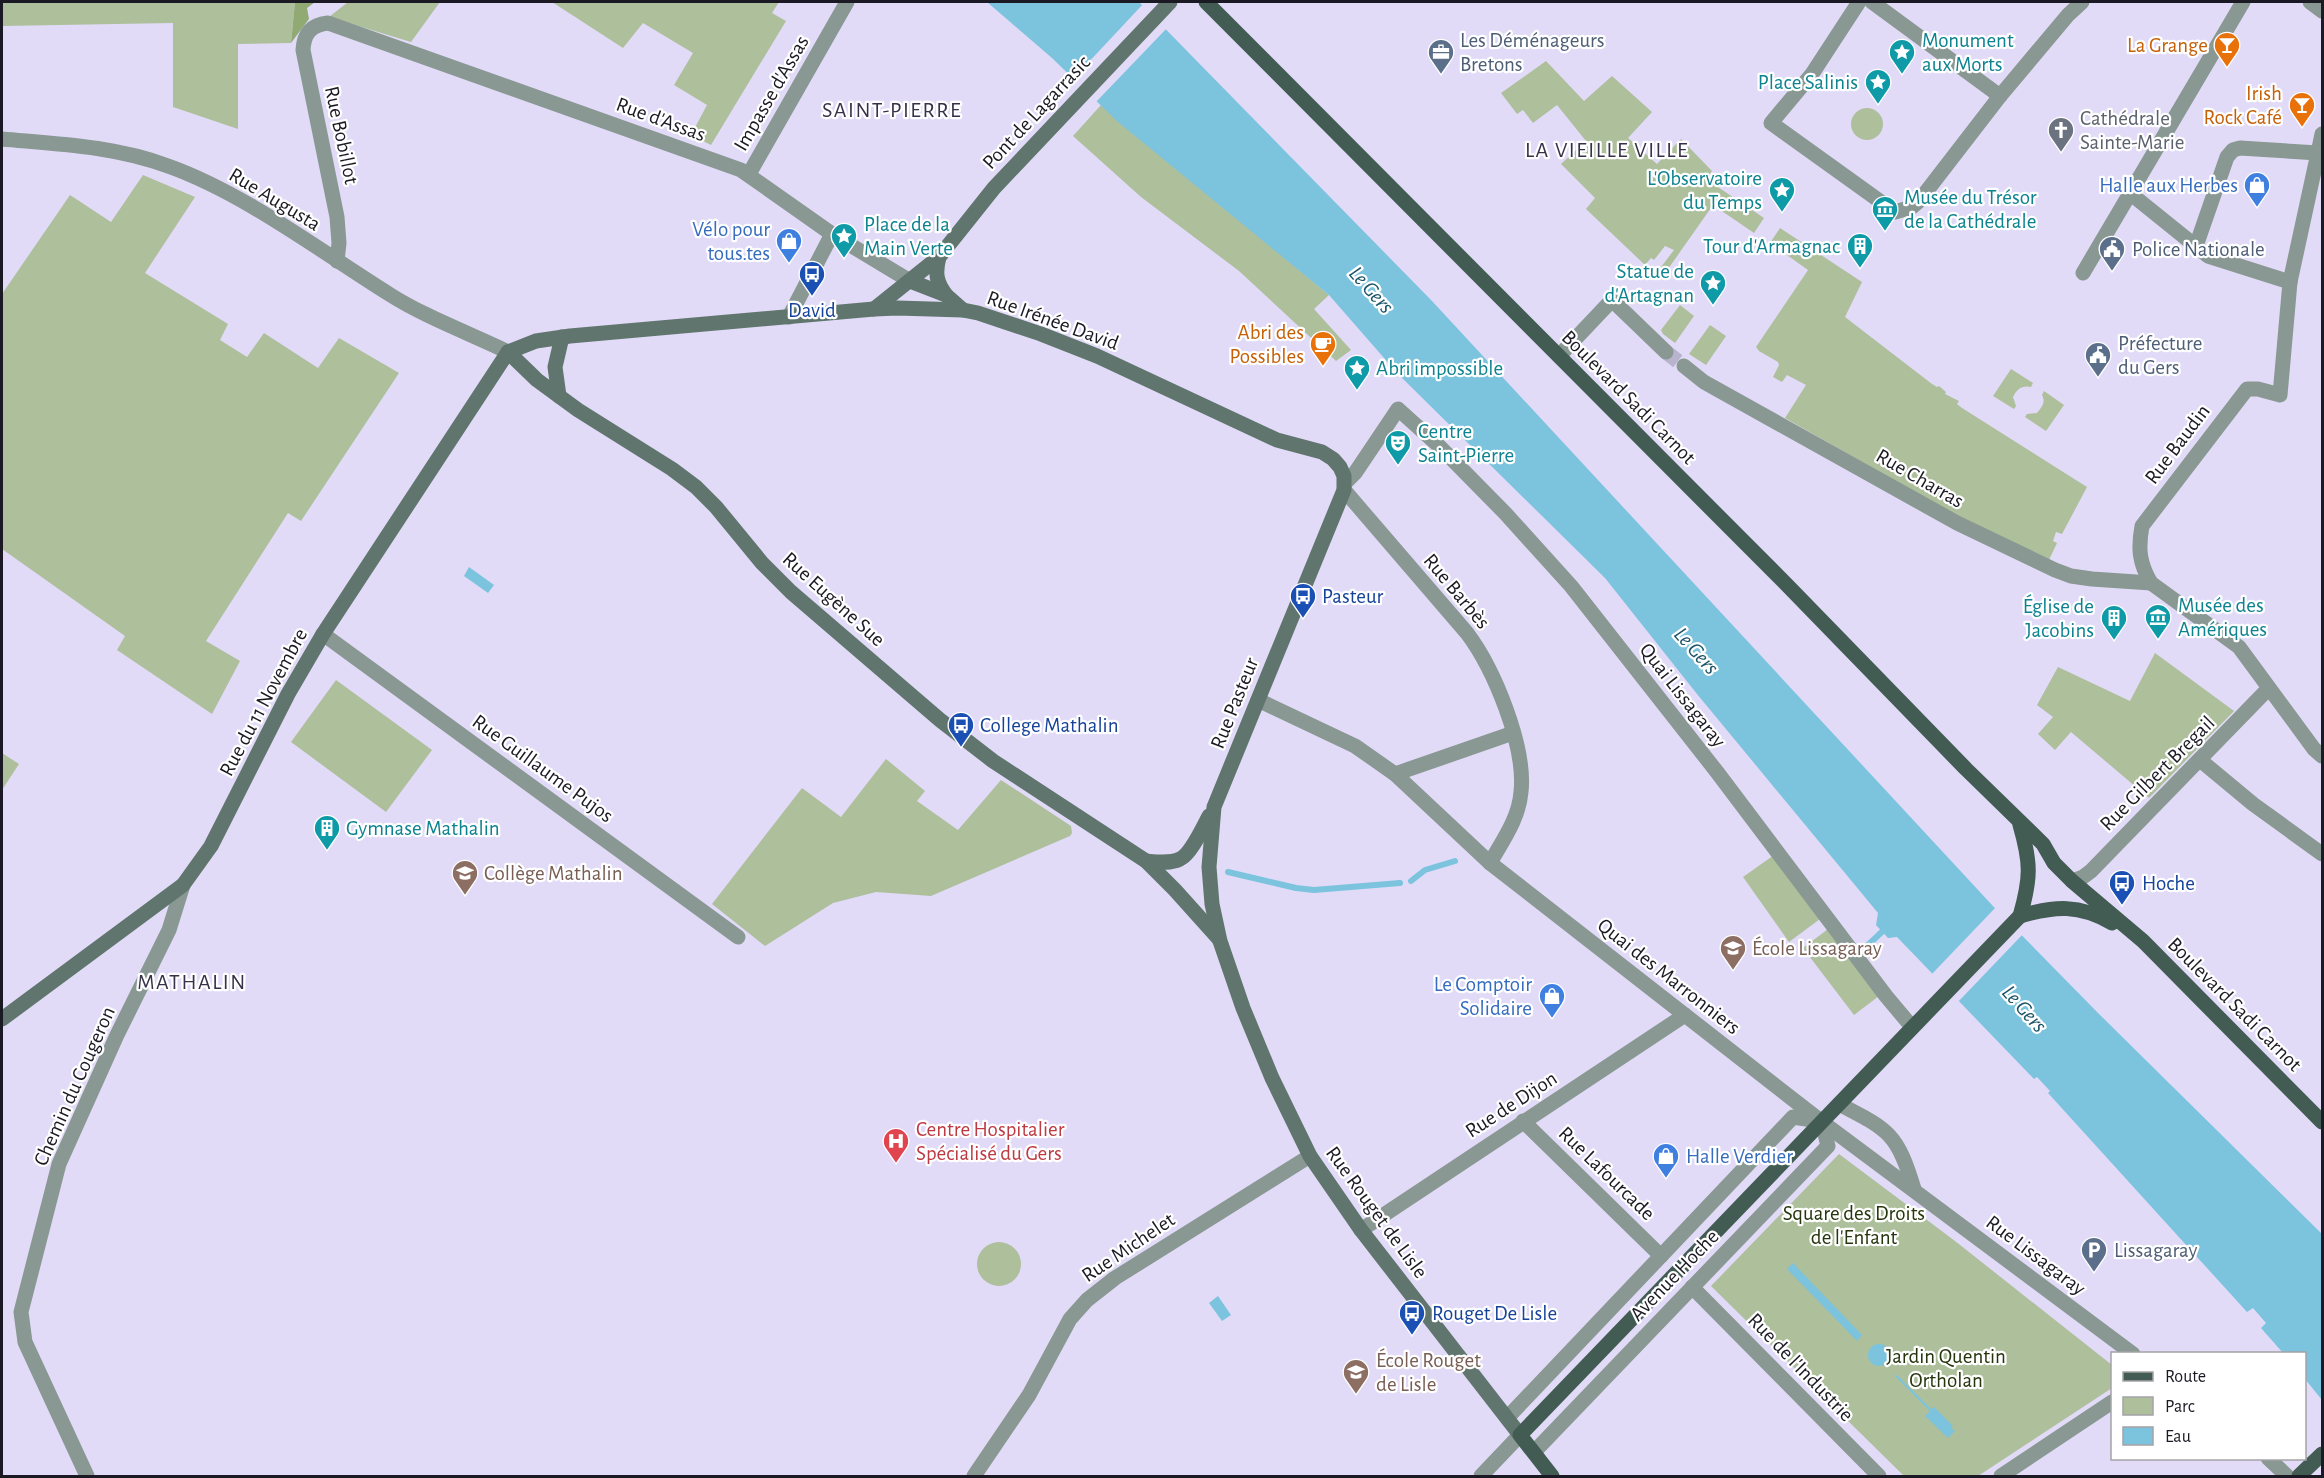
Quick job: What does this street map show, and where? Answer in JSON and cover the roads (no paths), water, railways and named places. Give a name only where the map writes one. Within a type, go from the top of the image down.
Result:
[{"type":"main road","name":"Boulevard Sadi Carnot","points":[[1206,2],[2043,844],[2054,862],[2072,881],[2143,941],[2322,1122]]},
{"type":"main road","name":"Pont de Lagarrasic","points":[[874,309],[939,257],[994,188],[1168,3]]},
{"type":"main road","points":[[939,257],[935,272],[938,285],[945,295]]},
{"type":"main road","name":"Rue d'Assas","points":[[910,281],[945,295],[963,310]]},
{"type":"main road","name":"Rue Irénée David","points":[[508,352],[536,341],[562,337],[874,309],[963,310],[1009,322],[1069,345],[1277,440],[1322,452],[1340,467],[1345,487]]},
{"type":"main road","points":[[559,396],[555,367],[562,337]]},
{"type":"main road","name":"Rue Eugène Sue","points":[[508,352],[537,380],[559,396],[696,487],[783,585],[940,720],[993,761],[1146,861],[1183,898],[1220,941]]},
{"type":"main road","name":"Rue du 11 Novembre","points":[[2,1019],[183,885],[212,846],[288,694],[323,634],[508,352]]},
{"type":"main road","name":"Rue Pasteur","points":[[1220,941],[1212,904],[1209,867],[1214,807],[1345,487]]},
{"type":"main road","points":[[1146,861],[1165,862],[1181,859],[1193,846],[1214,807]]},
{"type":"main road","name":"Boulevard Sadi Carnot","points":[[2020,823],[2028,853],[2030,872],[2028,889],[2020,916]]},
{"type":"main road","name":"Boulevard Sadi Carnot","points":[[2020,916],[2046,909],[2065,908],[2098,915],[2143,941]]},
{"type":"main road","name":"Avenue Hoche","points":[[1520,1436],[2020,916]]},
{"type":"main road","name":"Rue Rouget de Lisle","points":[[1220,941],[1243,1008],[1272,1078],[1310,1156],[1361,1230],[1552,1476]]},
{"type":"main road","points":[[2299,1476],[2316,1465]]},
{"type":"street","name":"Impasse d'Assas","points":[[748,174],[847,2]]},
{"type":"street","points":[[1859,2],[1812,74],[1771,123],[1895,212],[1912,207],[1919,201],[2000,96],[2068,15],[2082,2]]},
{"type":"street","points":[[1872,2],[2000,96]]},
{"type":"street","points":[[2083,273],[2243,2]]},
{"type":"street","points":[[2310,2],[2322,11]]},
{"type":"street","name":"Rue d'Assas","points":[[319,24],[328,23],[748,174],[832,234],[910,281]]},
{"type":"street","name":"Rue Bobillot","points":[[319,24],[309,29],[304,39],[303,50],[337,217],[339,243],[337,261]]},
{"type":"street","points":[[2131,194],[2208,255],[2290,282],[2318,162],[2322,134]]},
{"type":"street","name":"Rue Augusta","points":[[2,139],[88,146],[129,153],[169,166],[237,198],[392,296],[508,352]]},
{"type":"street","points":[[2196,246],[2227,157],[2232,150],[2240,148],[2318,162]]},
{"type":"street","points":[[789,317],[832,234]]},
{"type":"street","name":"Rue Baudin","points":[[2151,582],[2140,558],[2138,544],[2142,526],[2247,389],[2258,388],[2280,395],[2290,282]]},
{"type":"street","points":[[1559,356],[1612,300],[1666,352]]},
{"type":"street","name":"Rue Charras","points":[[1684,366],[1704,382],[1957,523],[2046,566],[2081,578],[2151,582]]},
{"type":"street","name":"Quai Lissagaray","points":[[1345,487],[1398,409],[1454,460],[1570,586],[1717,771],[1886,996],[1915,1024]]},
{"type":"street","name":"Rue Barbès","points":[[1345,487],[1478,648],[1494,678],[1521,762],[1521,792],[1514,821],[1490,863]]},
{"type":"street","points":[[2151,582],[2239,647],[2268,689],[2314,749],[2322,756]]},
{"type":"street","name":"Rue Guillaume Pujos","points":[[323,634],[738,937]]},
{"type":"street","name":"Rue Gilbert Bregail","points":[[2072,881],[2091,871],[2268,689]]},
{"type":"street","name":"Quai des Marronniers","points":[[1258,700],[1355,746],[1395,774],[1490,863],[1822,1122]]},
{"type":"street","points":[[1395,774],[1513,733]]},
{"type":"street","points":[[2200,760],[2253,804],[2322,854]]},
{"type":"street","name":"Chemin du Cougeron","points":[[87,1476],[25,1342],[21,1312],[59,1164],[117,1035],[169,930],[183,885]]},
{"type":"street","name":"Rue de Dijon","points":[[1361,1230],[1685,1015]]},
{"type":"street","points":[[1839,1104],[1876,1122],[1893,1138],[1904,1156],[1914,1189]]},
{"type":"street","name":"Avenue Hoche","points":[[1507,1418],[1793,1117],[1822,1122],[1828,1146],[1534,1452]]},
{"type":"street","name":"Rue Lafourcade","points":[[1523,1121],[1661,1256]]},
{"type":"street","name":"Rue Lissagaray","points":[[1822,1122],[2132,1352]]},
{"type":"street","name":"Rue Michelet","points":[[974,1476],[1029,1395],[1070,1319],[1087,1300],[1115,1278],[1310,1156]]},
{"type":"street","name":"Rue de l'Industrie","points":[[1692,1287],[1879,1476]]},
{"type":"street","points":[[2001,1476],[2111,1403]]},
{"type":"street","points":[[1480,1476],[1520,1436]]},
{"type":"street","points":[[2270,1460],[2288,1476]]},
{"type":"water","name":"Le Gers","points":[[987,2],[1139,2],[1432,301],[1992,905],[2322,1234],[2322,1400],[2306,1380],[2306,1352],[2282,1352],[2261,1328],[2266,1323],[2253,1308],[2247,1312],[2048,1093],[2050,1091],[2037,1077],[2034,1079],[1897,937],[1888,938],[1876,925],[1878,913],[1697,694],[1605,578],[1398,374],[1329,295],[1118,122],[1052,58]]},
{"type":"water","points":[[469,567],[494,585],[488,593],[464,576]]},
{"type":"water","points":[[1793,1263],[1862,1335],[1857,1341],[1787,1269]]},
{"type":"water","points":[[1218,1296],[1231,1315],[1222,1321],[1209,1303]]},
{"type":"water","points":[[1879,1344],[1889,1351],[1890,1355],[1883,1365],[1879,1366],[1869,1359],[1868,1355],[1875,1345]]},
{"type":"water","points":[[1897,1375],[1931,1409],[1934,1407],[1953,1426],[1951,1428],[1955,1431],[1948,1438],[1925,1416],[1930,1411],[1895,1376]]},
{"type":"waterway","points":[[1411,881],[1425,870],[1455,861]]},
{"type":"waterway","points":[[1228,872],[1314,890],[1400,883]]},
{"type":"waterway","points":[[1868,945],[1887,927]]},
{"type":"tunnel","points":[[1666,352],[1684,366]]},
{"type":"place","name":"La Grange","points":[[2227,68]]},
{"type":"place","name":"Les Déménageurs Bretons","points":[[1441,75]]},
{"type":"place","name":"Monument aux Morts","points":[[1902,75]]},
{"type":"place","name":"Place Salinis","points":[[1878,105]]},
{"type":"place","name":"Irish Rock Café","points":[[2302,128]]},
{"type":"place","name":"Cathédrale Sainte-Marie","points":[[2061,153]]},
{"type":"place","name":"Halle aux Herbes","points":[[2257,208]]},
{"type":"place","name":"L'Observatoire du Temps","points":[[1782,213]]},
{"type":"place","name":"Musée du Trésor de la Cathédrale","points":[[1885,232]]},
{"type":"place","name":"Place de la Main Verte","points":[[844,259]]},
{"type":"place","name":"Vélo pour tous.tes","points":[[789,264]]},
{"type":"place","name":"Tour d'Armagnac","points":[[1860,269]]},
{"type":"place","name":"Police Nationale","points":[[2112,272]]},
{"type":"place","name":"David","points":[[812,297]]},
{"type":"place","name":"Statue de d'Artagnan","points":[[1713,306]]},
{"type":"place","name":"Abri des Possibles","points":[[1323,367]]},
{"type":"place","name":"Préfecture du Gers","points":[[2098,378]]},
{"type":"place","name":"Abri impossible","points":[[1357,391]]},
{"type":"place","name":"Centre Saint-Pierre","points":[[1398,466]]},
{"type":"place","name":"Pasteur","points":[[1303,619]]},
{"type":"place","name":"Musée des Amériques","points":[[2158,640]]},
{"type":"place","name":"Église de Jacobins","points":[[2114,641]]},
{"type":"place","name":"College Mathalin","points":[[961,748]]},
{"type":"place","name":"Gymnase Mathalin","points":[[327,851]]},
{"type":"place","name":"Collège Mathalin","points":[[465,896]]},
{"type":"place","name":"Hoche","points":[[2122,906]]},
{"type":"place","name":"École Lissagaray","points":[[1733,971]]},
{"type":"place","name":"Le Comptoir Solidaire","points":[[1552,1019]]},
{"type":"place","name":"Centre Hospitalier Spécialisé du Gers","points":[[896,1164]]},
{"type":"place","name":"Halle Verdier","points":[[1666,1179]]},
{"type":"place","name":"Lissagaray","points":[[2094,1273]]},
{"type":"place","name":"Rouget De Lisle","points":[[1412,1336]]},
{"type":"place","name":"École Rouget de Lisle","points":[[1356,1395]]},
{"type":"district","name":"SAINT-PIERRE","points":[[892,109]]},
{"type":"district","name":"LA VIEILLE VILLE","points":[[1607,149]]},
{"type":"district","name":"MATHALIN","points":[[192,981]]},
{"type":"park label","name":"Square des Droits de l'Enfant","points":[[1854,1225]]},
{"type":"park label","name":"Jardin Quentin Ortholan","points":[[1946,1368]]}]
